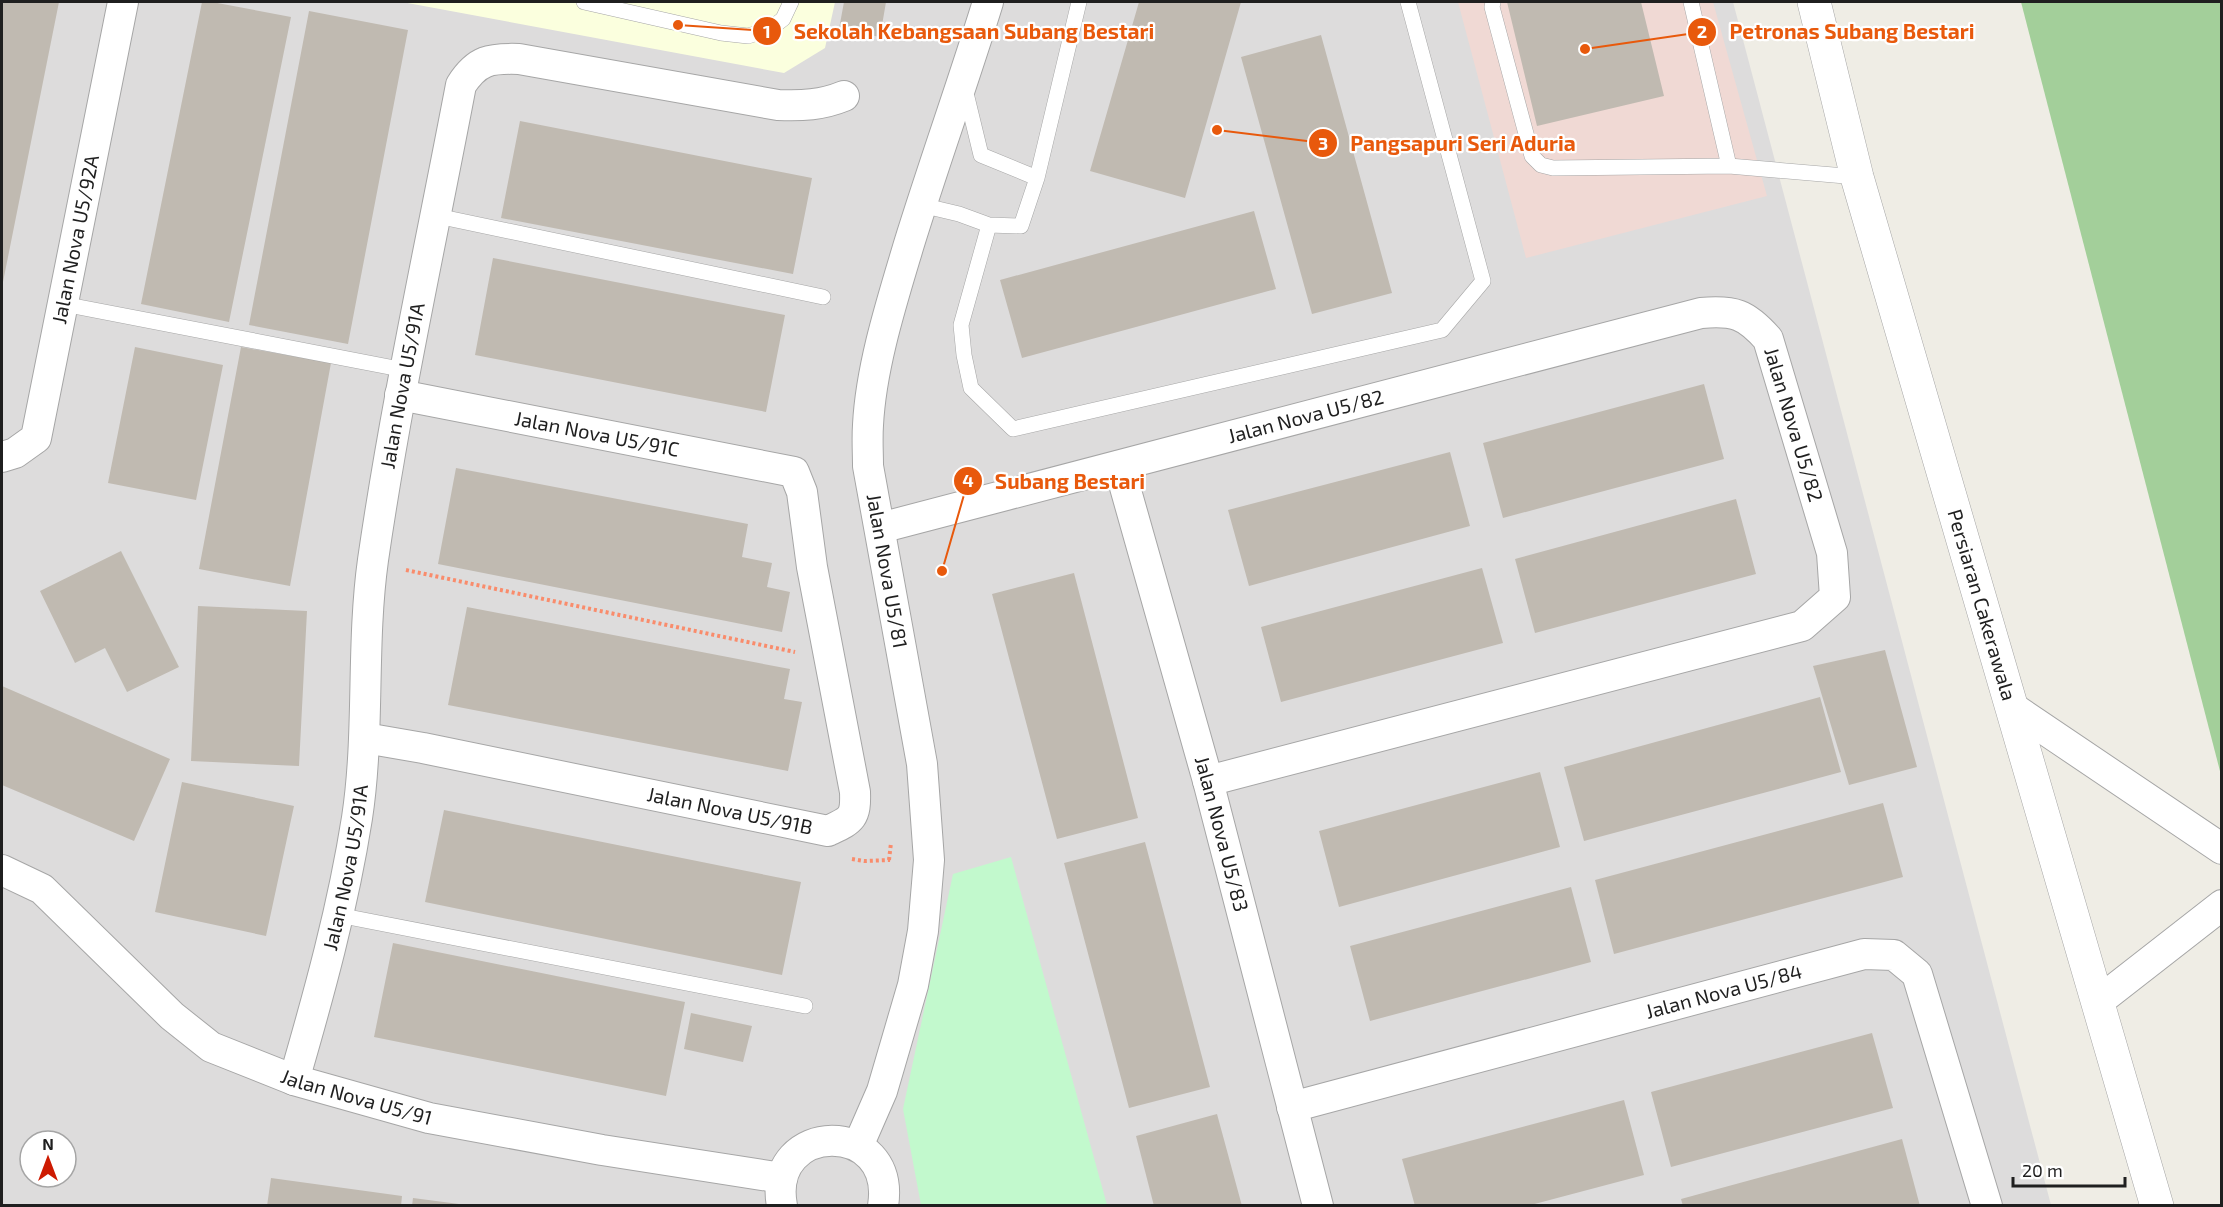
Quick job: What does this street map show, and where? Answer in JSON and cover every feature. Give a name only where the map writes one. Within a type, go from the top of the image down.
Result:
[{"type":"street","name":"Jalan Nova U5/92A","points":[[2,457],[15,453],[36,438],[123,2]]},
{"type":"street","name":"Jalan Nova U5/81","points":[[858,1146],[882,1092],[913,985],[922,931],[929,860],[922,764],[868,466],[870,401],[889,311],[921,205],[964,82],[988,2]]},
{"type":"street","name":"Persiaran Cakerawala","points":[[1814,2],[1857,177],[2157,1206]]},
{"type":"street","name":"Jalan Nova U5/91A","points":[[294,1080],[338,915],[357,818],[365,738],[365,652],[373,563],[402,383],[462,85],[470,71],[483,62],[499,58],[519,59],[778,105],[809,106],[830,102],[844,96]]},
{"type":"street","name":"Jalan Nova U5/82","points":[[879,528],[1701,313],[1722,311],[1739,314],[1754,323],[1768,339],[1832,553],[1835,597],[1802,626],[1208,781]]},
{"type":"street","name":"Jalan Nova U5/91C","points":[[402,383],[794,472]]},
{"type":"street","name":"Jalan Nova U5/83","points":[[1119,466],[1208,781],[1318,1206]]},
{"type":"street","name":"Jalan Nova U5/91B","points":[[365,738],[828,831],[850,821],[855,810],[855,792],[812,567],[801,492],[794,472]]},
{"type":"street","points":[[2013,708],[2222,849]]},
{"type":"street","name":"Jalan Nova U5/91","points":[[2,870],[42,888],[172,1016],[211,1047],[294,1080],[429,1118],[602,1150],[782,1192]]},
{"type":"street","points":[[2099,1001],[2222,904]]},
{"type":"street","name":"Jalan Nova U5/84","points":[[1292,1107],[1864,954],[1894,955],[1917,974],[1987,1206]]},
{"type":"street","points":[[782,1192],[786,1167],[801,1149],[812,1144],[835,1140],[858,1146],[868,1153],[881,1172],[885,1183],[883,1206]]},
{"type":"lane","points":[[584,2],[721,33],[748,36],[770,29],[783,19],[791,2]]},
{"type":"lane","points":[[921,205],[959,214],[989,225],[1021,226],[1037,178],[1079,2]]},
{"type":"lane","points":[[989,225],[961,325],[964,355],[971,388],[1013,429],[1442,330],[1483,281],[1408,2]]},
{"type":"lane","points":[[1493,2],[1492,7],[1532,156],[1541,165],[1553,168],[1729,166],[1857,177]]},
{"type":"lane","points":[[1691,2],[1729,166]]},
{"type":"lane","points":[[964,82],[981,155],[1037,178]]},
{"type":"lane","points":[[436,216],[823,297]]},
{"type":"lane","points":[[63,304],[402,383]]},
{"type":"lane","points":[[338,915],[805,1006]]},
{"type":"path","points":[[373,563],[831,659]]},
{"type":"path","points":[[828,831],[822,853],[864,861],[929,860]]},
{"type":"shaded area","points":[[2,2],[1733,2],[2051,1205],[2,1206]]},
{"type":"shaded area","points":[[402,2],[835,2],[825,48],[784,73]]},
{"type":"shaded area","points":[[1458,2],[1713,2],[1767,196],[1526,258]]},
{"type":"green space","points":[[2021,2],[2221,2],[2221,775]]},
{"type":"green space","points":[[1011,857],[1107,1205],[921,1205],[903,1109],[953,874]]},
{"type":"building","points":[[2,2],[59,2],[3,282],[2,282]]},
{"type":"building","points":[[202,2],[291,17],[229,322],[141,304]]},
{"type":"building","points":[[844,2],[886,2],[880,37],[839,29]]},
{"type":"building","points":[[1139,2],[1241,2],[1185,198],[1090,171]]},
{"type":"building","points":[[1507,2],[1641,2],[1664,96],[1537,126]]},
{"type":"building","points":[[309,11],[408,30],[348,344],[249,325]]},
{"type":"building","points":[[1321,35],[1392,293],[1312,314],[1241,57]]},
{"type":"building","points":[[520,121],[812,178],[793,274],[501,218]]},
{"type":"building","points":[[1254,211],[1276,289],[1022,358],[1000,280]]},
{"type":"building","points":[[493,258],[785,315],[766,412],[475,355]]},
{"type":"building","points":[[135,347],[223,365],[196,500],[108,483]]},
{"type":"building","points":[[241,347],[331,363],[290,586],[199,569]]},
{"type":"building","points":[[1704,384],[1724,459],[1503,518],[1483,443]]},
{"type":"building","points":[[1450,452],[1470,526],[1249,586],[1228,510]]},
{"type":"building","points":[[456,468],[748,524],[742,557],[772,563],[767,587],[790,592],[782,632],[438,564]]},
{"type":"building","points":[[1736,499],[1756,574],[1535,633],[1515,559]]},
{"type":"building","points":[[121,551],[179,667],[127,692],[105,648],[75,663],[40,591]]},
{"type":"building","points":[[1482,568],[1503,643],[1281,702],[1261,627]]},
{"type":"building","points":[[1074,573],[1138,818],[1057,839],[992,594]]},
{"type":"building","points":[[198,606],[307,611],[299,766],[191,761]]},
{"type":"building","points":[[467,607],[790,669],[784,699],[802,702],[788,771],[448,705]]},
{"type":"building","points":[[1885,650],[1917,767],[1849,785],[1813,666]]},
{"type":"building","points":[[2,686],[170,759],[134,841],[2,785]]},
{"type":"building","points":[[1820,697],[1841,772],[1584,841],[1564,767]]},
{"type":"building","points":[[1540,772],[1560,847],[1339,907],[1319,831]]},
{"type":"building","points":[[182,782],[294,806],[266,936],[155,912]]},
{"type":"building","points":[[1883,803],[1903,877],[1614,954],[1595,880]]},
{"type":"building","points":[[444,810],[801,882],[782,975],[425,902]]},
{"type":"building","points":[[1145,842],[1210,1087],[1129,1108],[1064,863]]},
{"type":"building","points":[[1571,887],[1591,962],[1370,1021],[1350,946]]},
{"type":"building","points":[[393,943],[685,1002],[666,1096],[374,1037]]},
{"type":"building","points":[[691,1013],[752,1026],[743,1062],[684,1049]]},
{"type":"building","points":[[1872,1033],[1893,1108],[1671,1167],[1651,1092]]},
{"type":"building","points":[[1624,1100],[1644,1175],[1527,1206],[1415,1206],[1402,1159]]},
{"type":"building","points":[[1217,1114],[1242,1206],[1154,1206],[1136,1136]]},
{"type":"building","points":[[1902,1139],[1920,1206],[1683,1206],[1681,1199]]},
{"type":"building","points":[[271,1178],[402,1196],[401,1206],[267,1206]]},
{"type":"building","points":[[413,1198],[459,1204],[459,1206],[412,1206]]},
{"type":"place","name":"Sekolah Kebangsaan Subang Bestari","points":[[678,25]]},
{"type":"place","name":"Petronas Subang Bestari","points":[[1585,49]]},
{"type":"place","name":"Pangsapuri Seri Aduria","points":[[1217,130]]},
{"type":"place","name":"Subang Bestari","points":[[942,571]]}]
